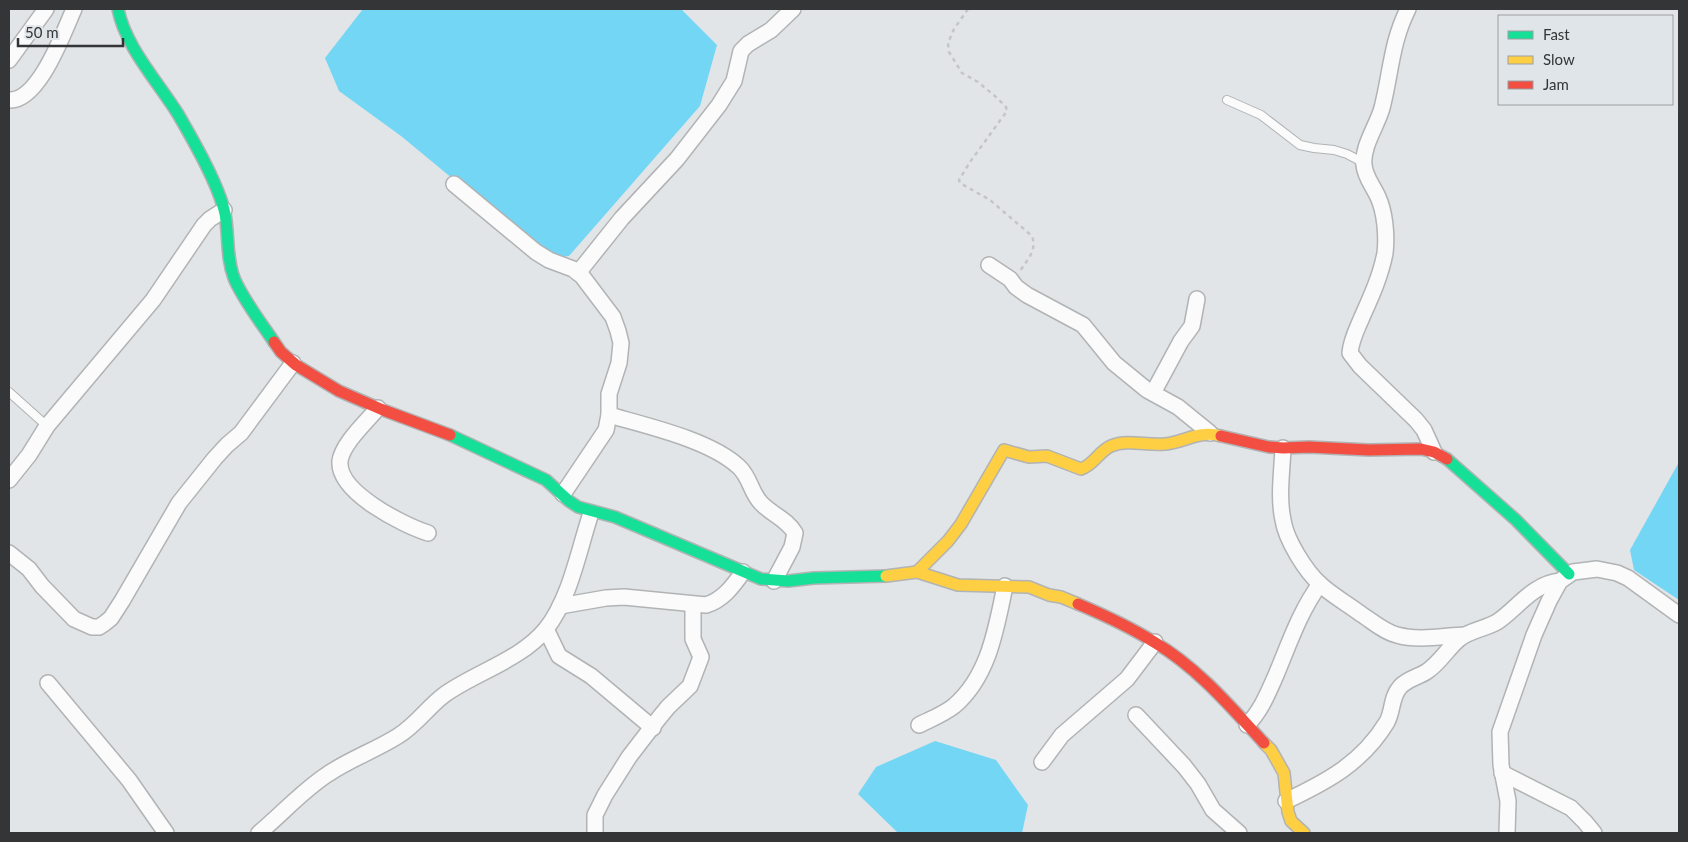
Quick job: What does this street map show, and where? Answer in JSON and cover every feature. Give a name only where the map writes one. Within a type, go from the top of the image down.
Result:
[{"type":"street","points":[[9,60],[46,9]]},
{"type":"street","points":[[9,100],[21,98],[48,66],[66,31],[73,9]]},
{"type":"street","points":[[578,273],[622,218],[677,159],[719,105],[734,81],[741,50],[770,30],[792,9]]},
{"type":"street","points":[[1408,9],[1395,40],[1382,108],[1367,146],[1364,163],[1369,181],[1379,198],[1386,241],[1383,260],[1374,290],[1353,338],[1350,353],[1360,366],[1416,420],[1424,430],[1434,452]]},
{"type":"street","points":[[123,13],[131,43],[189,133],[215,184],[224,210],[227,248],[234,278],[270,337],[281,352],[293,363],[339,392],[470,444],[546,480],[574,505],[590,512],[615,517],[761,579],[774,581],[883,576],[917,572],[950,584],[1025,586],[1049,595],[1061,596],[1123,624],[1155,642],[1202,680],[1271,750],[1282,767],[1291,821],[1300,832]]},
{"type":"street","points":[[454,184],[536,252],[582,276],[613,318],[618,331],[621,343],[620,354],[609,394],[609,415],[606,430],[563,494]]},
{"type":"street","points":[[9,480],[33,449],[47,426],[153,300],[204,225],[224,210]]},
{"type":"street","points":[[989,265],[1010,279],[1027,295],[1083,324],[1114,363],[1139,384],[1178,407],[1210,433]]},
{"type":"street","points":[[1153,393],[1181,341],[1192,326],[1197,299]]},
{"type":"street","points":[[9,553],[29,570],[74,619],[92,627],[99,627],[105,623],[116,611],[178,503],[227,444],[241,433],[293,363]]},
{"type":"street","points":[[378,408],[342,451],[340,461],[343,478],[355,492],[405,525],[428,534]]},
{"type":"street","points":[[609,415],[697,443],[725,457],[746,474],[759,501],[785,521],[795,533],[792,547],[774,581]]},
{"type":"street","points":[[917,572],[948,541],[961,524],[1004,450],[1029,457],[1047,456],[1081,469],[1090,465],[1112,445],[1165,444],[1182,441],[1201,433],[1210,433],[1247,443],[1283,448],[1422,449],[1444,456],[1509,514],[1564,577]]},
{"type":"street","points":[[1283,448],[1281,502],[1286,533],[1299,556],[1320,584],[1334,596],[1376,624],[1397,635],[1417,637],[1465,635]]},
{"type":"street","points":[[267,830],[303,793],[323,777],[358,756],[398,736],[444,696],[504,661],[532,642],[546,629],[560,606],[590,512]]},
{"type":"street","points":[[1286,800],[1319,786],[1369,748],[1387,722],[1398,689],[1404,683],[1437,664],[1458,640],[1465,635],[1497,622],[1544,584],[1597,569],[1617,573],[1628,578],[1679,615]]},
{"type":"street","points":[[560,606],[606,598],[624,597],[706,605],[714,603],[729,591],[744,572]]},
{"type":"street","points":[[1507,833],[1508,801],[1502,773],[1500,738],[1502,724],[1534,635],[1549,601],[1564,577]]},
{"type":"street","points":[[1247,725],[1263,703],[1300,618],[1320,584]]},
{"type":"street","points":[[919,725],[953,706],[974,682],[989,653],[1005,586]]},
{"type":"street","points":[[595,833],[595,816],[605,795],[629,757],[668,707],[690,686],[700,662],[700,653],[692,639],[693,605]]},
{"type":"street","points":[[546,629],[559,656],[592,676],[652,728]]},
{"type":"street","points":[[1042,762],[1062,736],[1127,679],[1155,642]]},
{"type":"street","points":[[48,683],[129,780],[166,833]]},
{"type":"street","points":[[1136,715],[1184,766],[1198,784],[1213,810],[1239,833]]},
{"type":"street","points":[[1502,773],[1571,808],[1594,833]]},
{"type":"lane","points":[[1227,100],[1261,115],[1300,145],[1334,150],[1364,163]]},
{"type":"lane","points":[[9,392],[47,426]]},
{"type":"path","points":[[968,9],[954,29],[948,43],[949,52],[962,73],[978,82],[996,97],[1006,107],[1007,112],[959,180],[960,183],[990,200],[1032,236],[1034,250],[1012,282]]},
{"type":"water","points":[[363,9],[681,9],[717,45],[700,106],[569,256],[553,258],[528,241],[401,136],[339,91],[325,58]]},
{"type":"water","points":[[1679,462],[1679,600],[1634,570],[1630,550]]},
{"type":"water","points":[[935,741],[996,760],[1028,805],[1022,833],[898,833],[858,794],[876,767]]},
{"type":"traffic: fast","points":[[118,9],[122,23],[135,50],[178,114],[211,176],[225,214],[231,270],[234,278],[247,302],[274,342]]},
{"type":"traffic: fast","points":[[450,435],[546,480],[578,507],[615,517],[761,579],[788,581],[814,578],[886,576]]},
{"type":"traffic: fast","points":[[1447,459],[1516,520],[1569,574]]},
{"type":"traffic: slow","points":[[917,572],[948,541],[961,524],[1004,450],[1029,457],[1047,456],[1081,469],[1086,467],[1107,448],[1117,444],[1165,444],[1199,435],[1221,436]]},
{"type":"traffic: slow","points":[[886,576],[917,572],[958,585],[1029,587],[1078,604]]},
{"type":"traffic: slow","points":[[1264,743],[1271,750],[1284,773],[1288,812],[1291,821],[1304,833]]},
{"type":"traffic: jam","points":[[274,342],[281,352],[296,365],[339,391],[450,435]]},
{"type":"traffic: jam","points":[[1221,436],[1269,447],[1283,448],[1421,449],[1434,452],[1447,459]]},
{"type":"traffic: jam","points":[[1078,604],[1126,626],[1185,663],[1213,688],[1264,743]]}]
